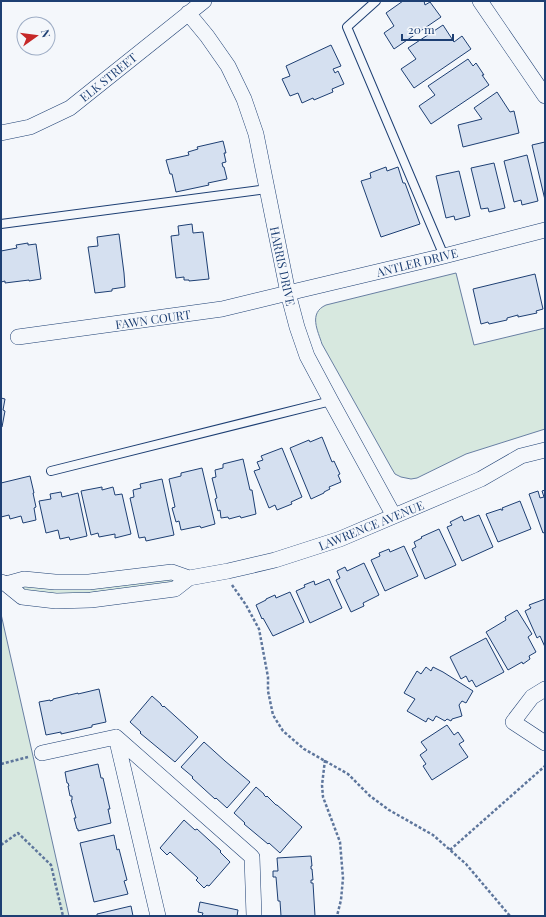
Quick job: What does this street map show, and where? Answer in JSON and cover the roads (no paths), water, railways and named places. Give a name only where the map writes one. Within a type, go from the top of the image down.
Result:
[{"type":"street","name":"ELK STREET","points":[[1,133],[30,127],[70,108],[204,1]]},
{"type":"street","points":[[480,1],[545,96]]},
{"type":"street","name":"HARRIS DRIVE","points":[[188,13],[207,36],[228,66],[244,99],[256,134],[288,293],[297,327],[307,356],[394,516]]},
{"type":"street","name":"ANTLER DRIVE","points":[[288,293],[444,256],[545,230]]},
{"type":"street","name":"FAWN COURT","points":[[18,338],[222,309],[288,293]]},
{"type":"street","name":"LAWRENCE AVENUE","points":[[4,583],[22,597],[56,601],[91,600],[175,589],[189,578],[275,560],[340,539],[481,478],[521,456],[545,450]]},
{"type":"street","points":[[545,689],[532,697],[513,722],[545,743]]},
{"type":"street","points":[[42,754],[116,737]]},
{"type":"street","points":[[116,737],[158,916]]},
{"type":"street","points":[[116,737],[252,857],[254,916]]},
{"type":"lane","points":[[376,1],[347,27],[444,256]]},
{"type":"lane","points":[[1,224],[267,189]]},
{"type":"lane","points":[[52,470],[331,401]]}]
